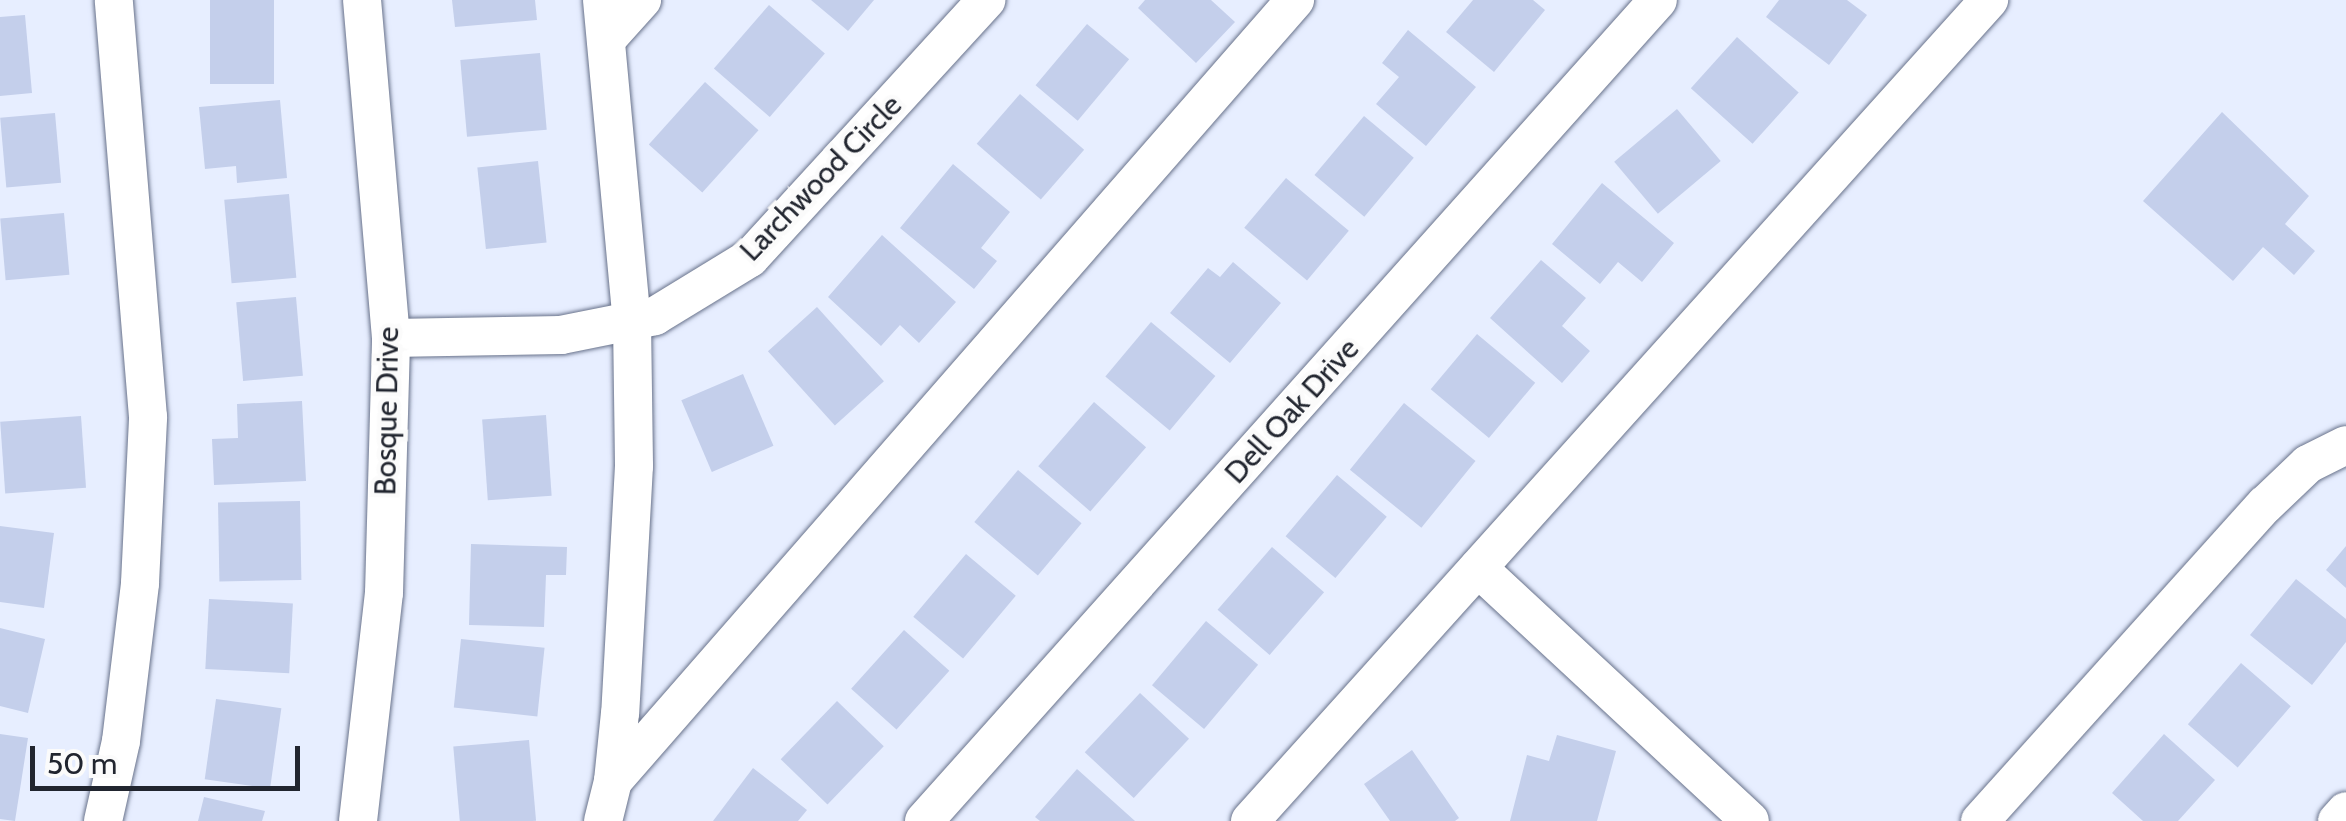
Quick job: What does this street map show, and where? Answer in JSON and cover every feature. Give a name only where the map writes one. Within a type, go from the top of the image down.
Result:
[{"type":"street","points":[[103,821],[121,741],[140,583],[148,417],[114,0]]},
{"type":"street","name":"Bosque Drive","points":[[358,821],[384,594],[391,338],[362,0]]},
{"type":"street","points":[[602,0],[632,321],[630,582],[613,781],[602,821]]},
{"type":"street","points":[[606,40],[642,0]]},
{"type":"street","name":"Larchwood Circle","points":[[391,338],[561,336],[655,316],[750,258],[986,0]]},
{"type":"street","points":[[613,781],[1295,0]]},
{"type":"street","name":"Dell Oak Drive","points":[[924,821],[1658,0]]},
{"type":"street","points":[[1250,821],[1988,0]]},
{"type":"street","points":[[1980,821],[2265,506],[2308,464],[2346,445]]},
{"type":"street","points":[[1478,568],[1750,821]]},
{"type":"street","points":[[2337,821],[2346,812]]},
{"type":"building","points":[[210,0],[274,0],[274,84],[210,84]]},
{"type":"building","points":[[452,0],[535,0],[537,20],[455,27]]},
{"type":"building","points":[[811,0],[874,0],[848,31]]},
{"type":"building","points":[[1145,0],[1211,0],[1235,22],[1196,63],[1138,8]]},
{"type":"building","points":[[1473,0],[1533,0],[1545,10],[1494,72],[1446,32]]},
{"type":"building","points":[[1779,0],[1847,0],[1867,15],[1829,65],[1766,17]]},
{"type":"building","points":[[769,5],[825,54],[770,117],[714,68]]},
{"type":"building","points":[[25,15],[32,93],[0,96],[0,17]]},
{"type":"building","points":[[1087,24],[1129,59],[1078,121],[1036,85]]},
{"type":"building","points":[[1408,30],[1476,87],[1426,146],[1376,104],[1399,77],[1382,63]]},
{"type":"building","points":[[1737,37],[1799,93],[1753,144],[1691,88]]},
{"type":"building","points":[[540,53],[547,130],[467,137],[460,60]]},
{"type":"building","points":[[705,82],[759,130],[702,193],[649,144]]},
{"type":"building","points":[[1020,94],[1084,150],[1041,200],[977,144]]},
{"type":"building","points":[[280,100],[287,178],[237,183],[236,166],[205,169],[199,107]]},
{"type":"building","points":[[1677,109],[1721,161],[1658,214],[1614,162]]},
{"type":"building","points":[[2222,112],[2309,196],[2285,224],[2315,251],[2294,275],[2263,247],[2233,281],[2143,201]]},
{"type":"building","points":[[55,113],[61,183],[6,188],[0,118]]},
{"type":"building","points":[[1364,116],[1414,158],[1364,217],[1315,175]]},
{"type":"building","points":[[538,161],[547,243],[486,249],[477,167]]},
{"type":"building","points":[[953,164],[1010,212],[981,248],[997,261],[974,289],[900,228]]},
{"type":"building","points":[[1286,178],[1349,231],[1307,281],[1244,228]]},
{"type":"building","points":[[1602,183],[1674,243],[1642,282],[1618,262],[1600,284],[1552,244]]},
{"type":"building","points":[[289,194],[296,278],[232,283],[224,200]]},
{"type":"building","points":[[64,213],[69,275],[6,280],[0,219]]},
{"type":"building","points":[[882,235],[956,302],[919,343],[900,325],[881,346],[828,297]]},
{"type":"building","points":[[1541,260],[1586,298],[1562,326],[1590,351],[1562,383],[1490,318]]},
{"type":"building","points":[[1233,262],[1281,303],[1230,363],[1170,313],[1208,268],[1220,277]]},
{"type":"building","points":[[296,297],[303,376],[243,381],[236,302]]},
{"type":"building","points":[[817,307],[884,381],[835,425],[768,351]]},
{"type":"building","points":[[1151,322],[1215,376],[1170,430],[1105,376]]},
{"type":"building","points":[[1477,334],[1535,383],[1489,438],[1431,389]]},
{"type":"building","points":[[743,374],[773,446],[712,472],[681,400]]},
{"type":"building","points":[[302,401],[306,481],[214,485],[212,439],[238,438],[237,404]]},
{"type":"building","points":[[1094,402],[1146,447],[1090,511],[1038,466]]},
{"type":"building","points":[[1404,403],[1475,461],[1421,528],[1350,470]]},
{"type":"building","points":[[546,415],[552,496],[488,500],[482,419]]},
{"type":"building","points":[[81,416],[86,488],[5,493],[0,422]]},
{"type":"building","points":[[1018,470],[1082,523],[1038,575],[974,522]]},
{"type":"building","points":[[1337,475],[1387,517],[1335,578],[1286,536]]},
{"type":"building","points":[[300,501],[301,580],[219,581],[218,502]]},
{"type":"building","points":[[0,526],[54,533],[44,608],[0,602]]},
{"type":"building","points":[[471,544],[567,547],[566,575],[546,575],[544,627],[469,625]]},
{"type":"building","points":[[2346,546],[2346,588],[2326,570]]},
{"type":"building","points":[[1272,547],[1324,592],[1270,655],[1218,610]]},
{"type":"building","points":[[966,554],[1016,596],[963,659],[913,617]]},
{"type":"building","points":[[2296,579],[2346,619],[2346,642],[2312,685],[2250,635]]},
{"type":"building","points":[[209,599],[293,603],[289,673],[205,669]]},
{"type":"building","points":[[1206,621],[1258,665],[1204,729],[1152,685]]},
{"type":"building","points":[[0,628],[45,639],[28,713],[0,706]]},
{"type":"building","points":[[904,630],[949,671],[896,730],[851,689]]},
{"type":"building","points":[[461,639],[545,648],[537,716],[454,708]]},
{"type":"building","points":[[2241,663],[2291,706],[2238,767],[2188,724]]},
{"type":"building","points":[[1140,693],[1189,739],[1134,798],[1085,752]]},
{"type":"building","points":[[216,699],[281,708],[270,788],[205,779]]},
{"type":"building","points":[[837,701],[884,746],[827,804],[781,759]]},
{"type":"building","points":[[0,734],[28,738],[15,821],[0,819]]},
{"type":"building","points":[[2164,734],[2215,780],[2178,821],[2143,821],[2112,793]]},
{"type":"building","points":[[1557,735],[1616,751],[1597,821],[1510,821],[1527,755],[1549,761]]},
{"type":"building","points":[[529,740],[536,821],[460,821],[453,747]]},
{"type":"building","points":[[1412,750],[1459,818],[1455,821],[1390,821],[1364,784]]},
{"type":"building","points":[[753,768],[807,810],[798,821],[713,821]]},
{"type":"building","points":[[1077,769],[1135,821],[1040,821],[1035,817]]},
{"type":"building","points":[[204,797],[265,811],[262,821],[198,821]]}]
